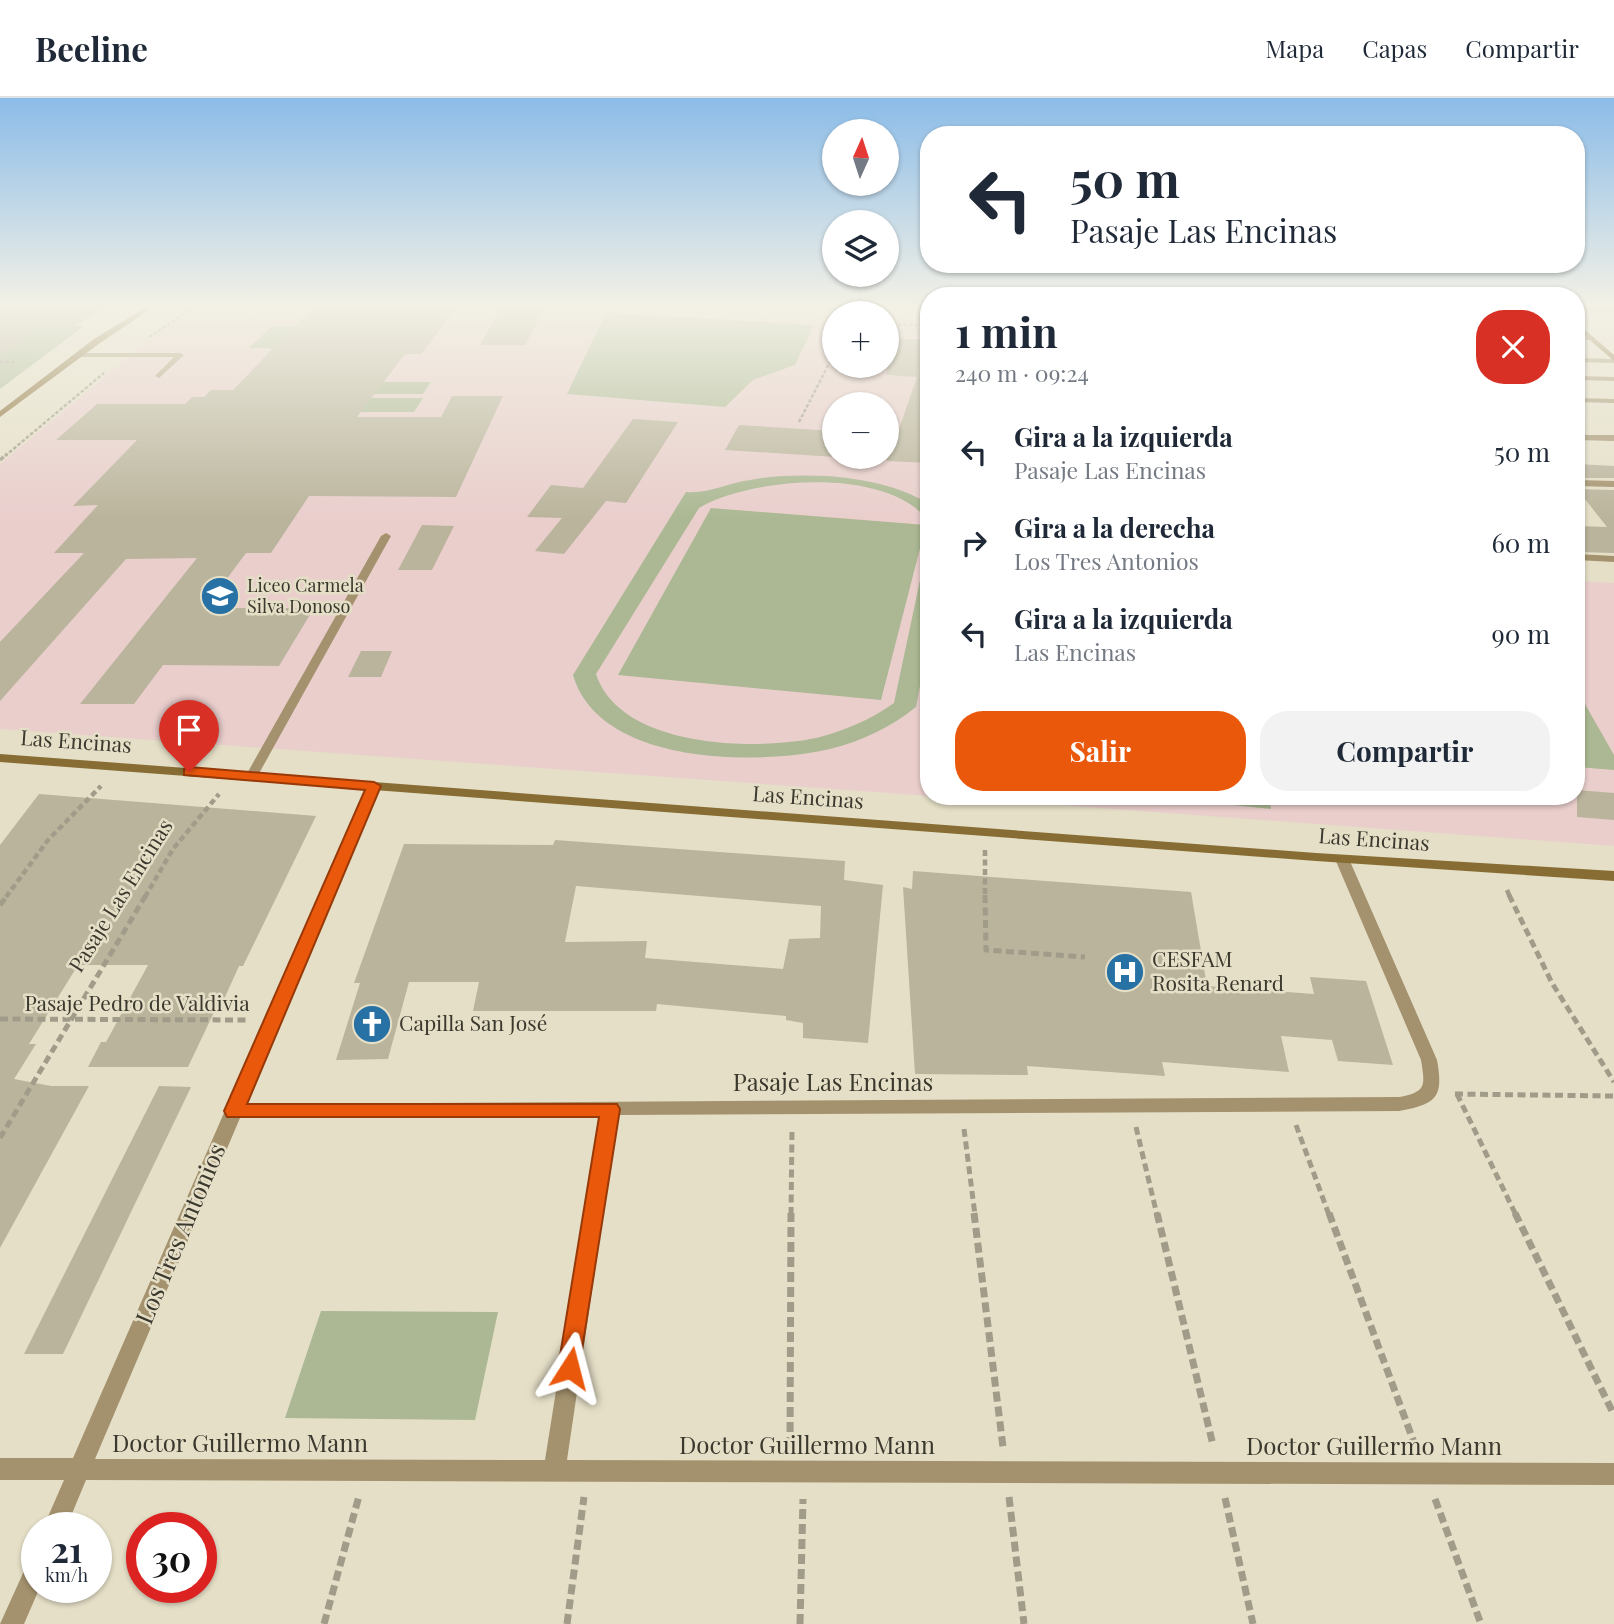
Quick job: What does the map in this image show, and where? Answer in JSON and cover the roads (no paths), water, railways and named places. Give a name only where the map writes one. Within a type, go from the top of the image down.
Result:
[{"type":"street","points":[[0,415],[49,377]]},
{"type":"street","points":[[1585,378],[1614,379]]},
{"type":"street","points":[[1585,400],[1614,401]]},
{"type":"street","points":[[1585,437],[1614,438]]},
{"type":"street","points":[[1585,483],[1614,484]]},
{"type":"street","points":[[251,777],[386,537]]},
{"type":"street","points":[[1585,557],[1614,559]]},
{"type":"street","name":"Las Encinas","points":[[0,758],[1342,859],[1614,876]]},
{"type":"street","name":"Los Tres Antonios","points":[[61,1512],[374,786]]},
{"type":"street","name":"Pasaje Las Encinas","points":[[234,1111],[1399,1104],[1416,1101],[1429,1093],[1433,1082],[1429,1060],[1342,859]]},
{"type":"street","points":[[554,1471],[610,1109]]},
{"type":"street","name":"Doctor Guillermo Mann","points":[[0,1469],[1614,1474]]},
{"type":"street","points":[[12,1624],[21,1603]]},
{"type":"place","name":"Liceo Carmela Silva Donoso","points":[[220,596]]},
{"type":"place","name":"CESFAM Rosita Renard","points":[[1125,972]]},
{"type":"place","name":"Capilla San José","points":[[372,1024]]}]
